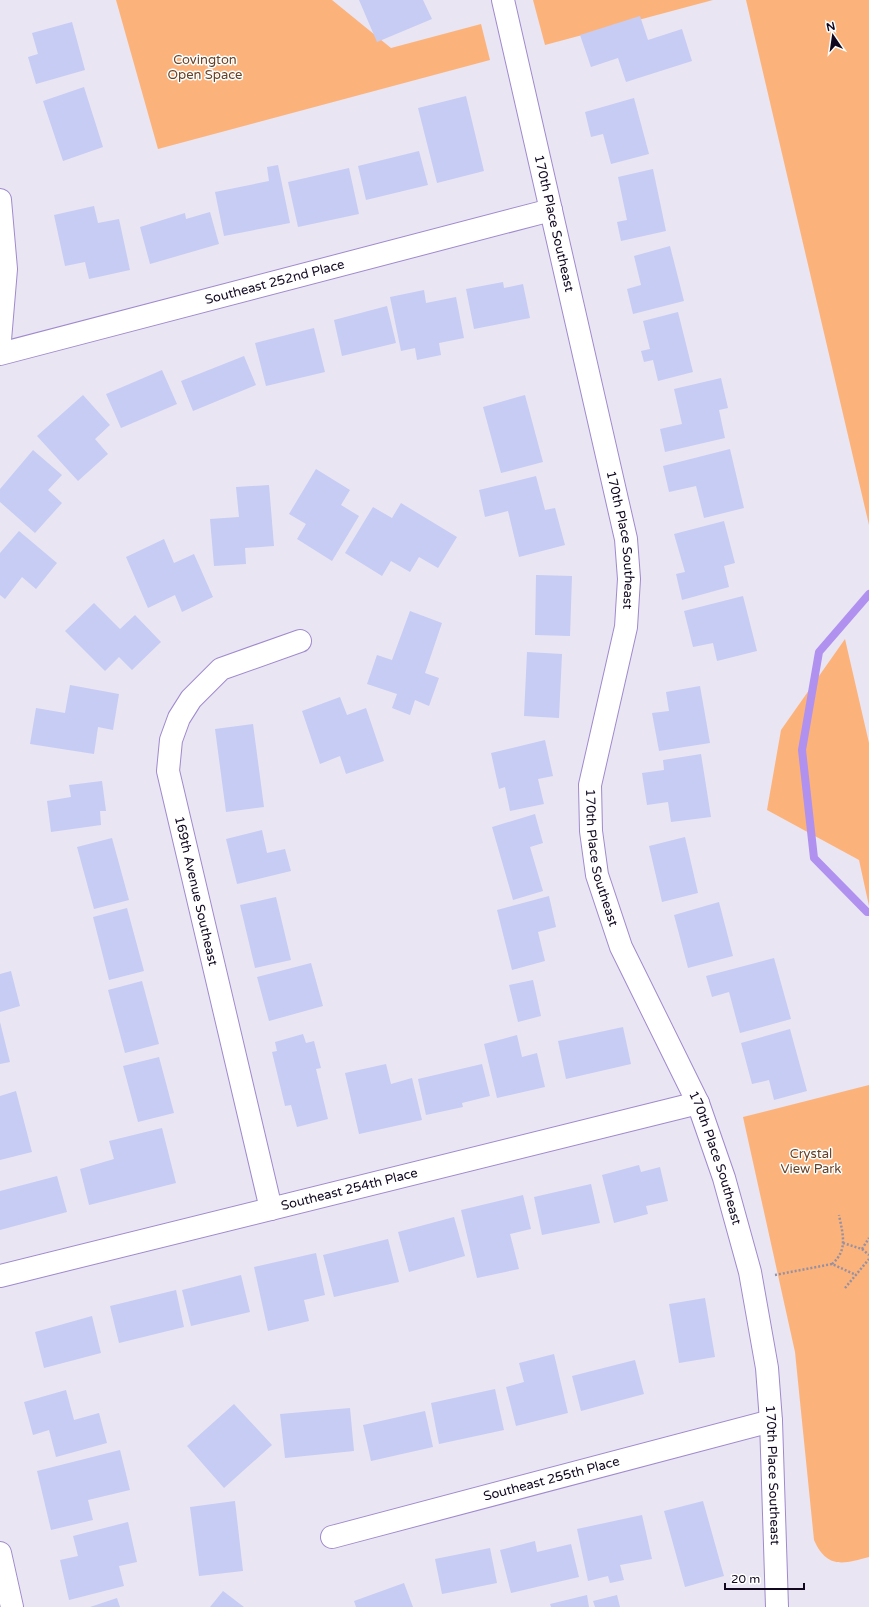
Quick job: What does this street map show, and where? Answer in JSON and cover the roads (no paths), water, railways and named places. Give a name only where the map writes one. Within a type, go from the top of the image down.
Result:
[{"type":"street","name":"170th Place Southeast","points":[[503,0],[626,539],[629,579],[626,627],[590,785],[591,831],[597,875],[621,947],[698,1103],[724,1178],[751,1280],[767,1368],[771,1421],[777,1607]]},
{"type":"street","points":[[0,200],[6,269],[0,340]]},
{"type":"street","name":"Southeast 252nd Place","points":[[0,354],[550,210]]},
{"type":"street","name":"169th Avenue Southeast","points":[[271,1209],[168,771],[171,740],[179,718],[191,699],[221,669],[300,641]]},
{"type":"street","name":"Southeast 254th Place","points":[[0,1276],[698,1103]]},
{"type":"street","name":"Southeast 255th Place","points":[[332,1537],[771,1421]]},
{"type":"street","points":[[0,1553],[12,1607]]},
{"type":"waterway","points":[[869,594],[819,652],[802,750],[814,858],[867,912],[869,912]]},
{"type":"park label","name":"Covington Open Space","points":[[205,68]]},
{"type":"park label","name":"Crystal View Park","points":[[811,1162]]}]
